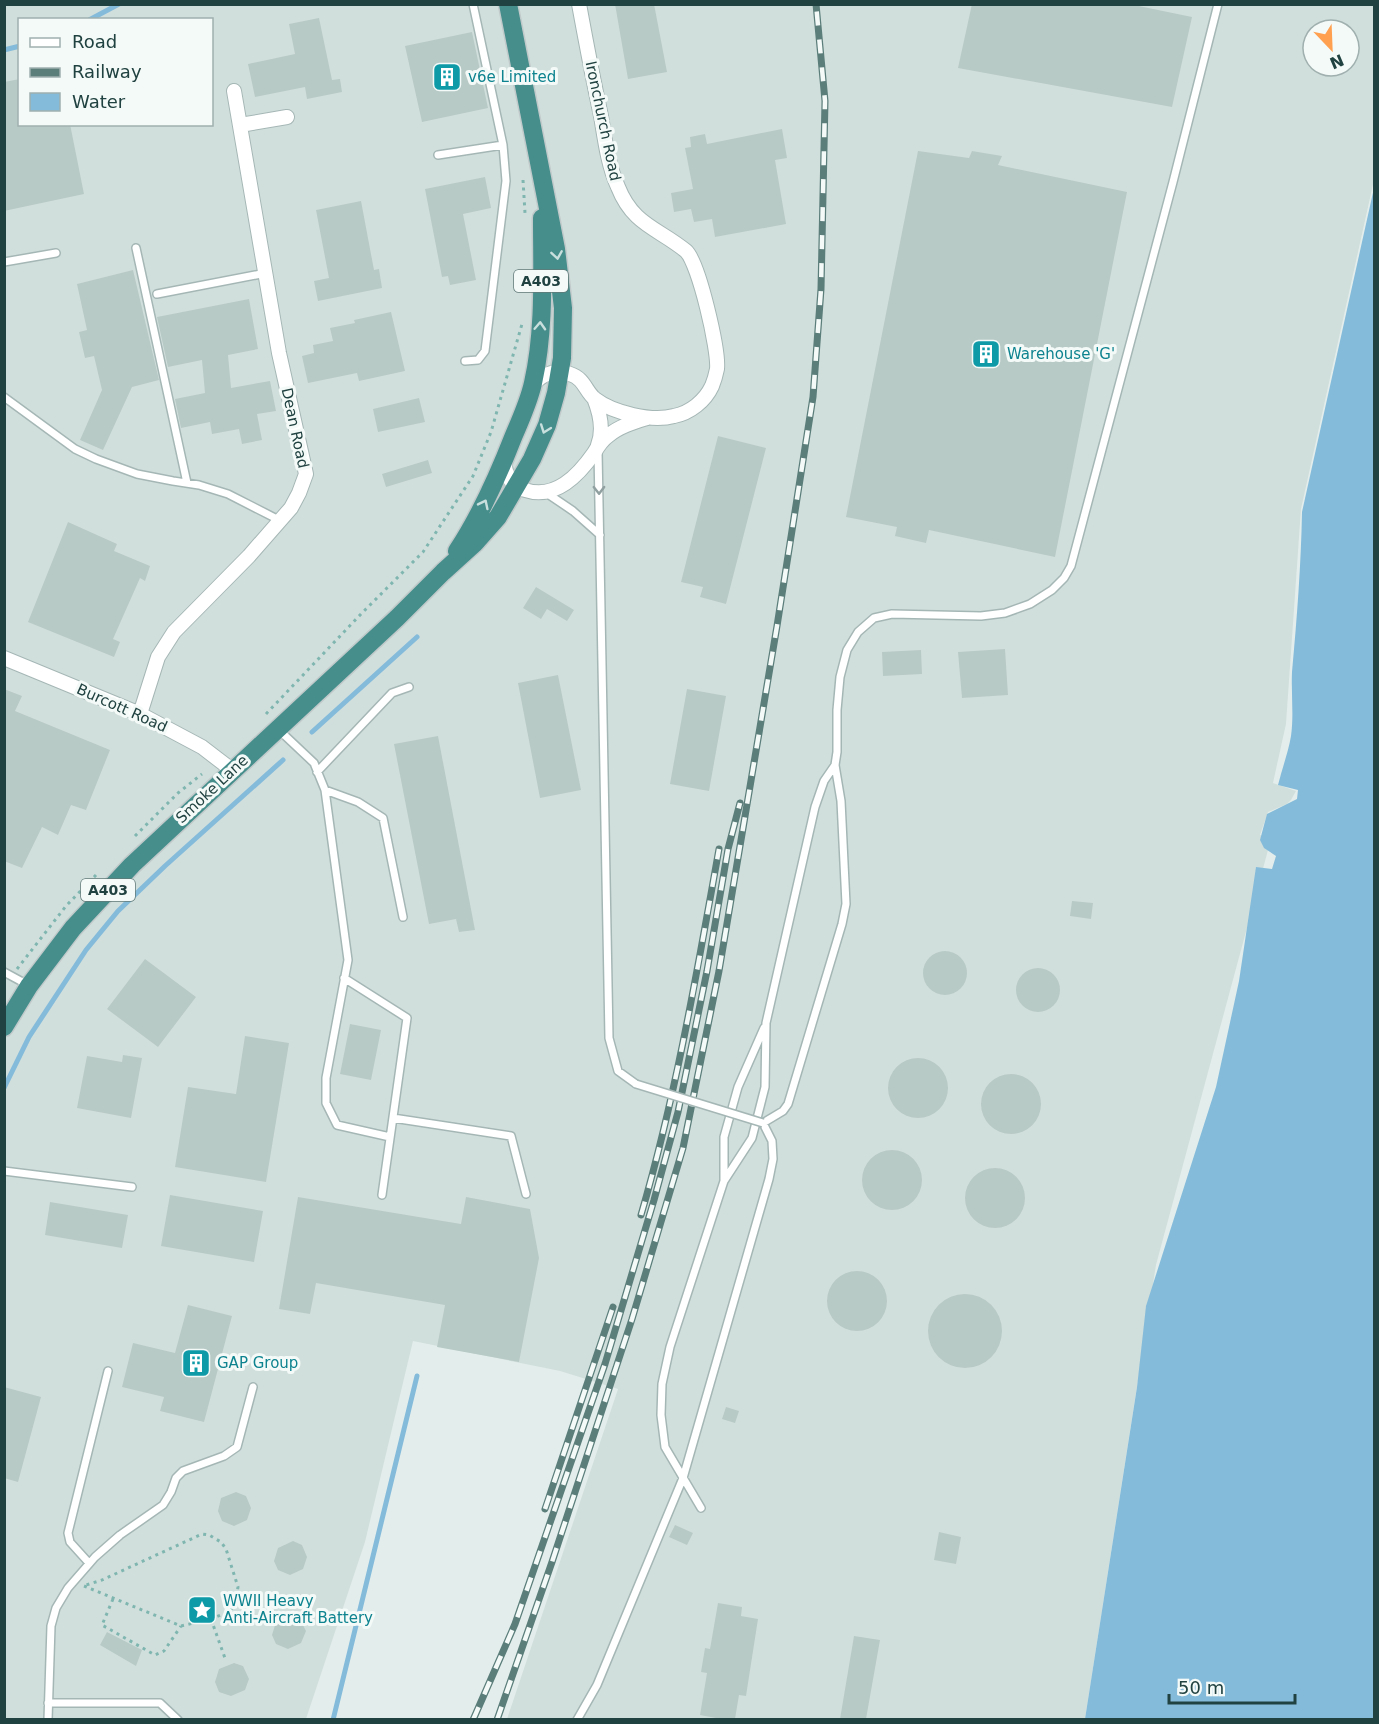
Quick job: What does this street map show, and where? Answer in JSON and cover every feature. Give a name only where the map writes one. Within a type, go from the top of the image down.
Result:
[{"type":"highway","name":"A403","points":[[442,572],[489,528],[532,459],[547,425],[560,372],[563,308],[560,268],[508,4]]},
{"type":"highway","name":"A403","points":[[442,572],[470,530],[504,462],[533,384],[540,326],[542,177]]},
{"type":"highway","name":"Smoke Lane","points":[[4,1028],[29,986],[73,928],[226,765],[278,728],[398,618],[442,572]]},
{"type":"street","name":"Ironchurch Road","points":[[560,372],[579,379],[594,398],[618,410],[649,418],[673,417],[690,410],[705,399],[712,386],[717,368],[705,300],[694,264],[687,252],[645,225],[632,213],[617,186],[609,159],[579,4]]},
{"type":"street","name":"Dean Road","points":[[140,714],[158,657],[174,632],[249,556],[291,508],[306,474],[279,353],[234,90]]},
{"type":"street","points":[[240,125],[287,117]]},
{"type":"street","points":[[533,384],[546,374],[560,372]]},
{"type":"street","points":[[594,398],[601,427],[598,446]]},
{"type":"street","points":[[504,462],[507,477],[516,486],[532,492],[545,492],[573,479],[605,438],[619,428],[649,418]]},
{"type":"street","name":"Burcott Road","points":[[4,658],[140,714],[202,747],[226,765]]},
{"type":"lane","points":[[465,361],[478,360],[485,351],[506,181],[502,145],[473,4]]},
{"type":"lane","points":[[763,1123],[783,1111],[788,1104],[846,904],[841,801],[836,765],[840,677],[847,650],[858,632],[874,618],[898,613],[981,616],[1005,613],[1030,604],[1052,590],[1064,578],[1071,566],[1218,4]]},
{"type":"lane","points":[[438,155],[502,145]]},
{"type":"lane","points":[[136,248],[187,483]]},
{"type":"lane","points":[[4,262],[56,253]]},
{"type":"lane","points":[[157,294],[266,273]]},
{"type":"lane","points":[[4,397],[75,449],[96,459],[137,474],[199,485],[228,494],[279,520]]},
{"type":"lane","points":[[577,1719],[597,1685],[683,1478],[773,1159],[772,1141],[763,1123],[636,1084],[618,1071],[609,1038],[598,446]]},
{"type":"lane","points":[[545,492],[573,511],[600,535]]},
{"type":"lane","points":[[317,772],[392,693],[409,687]]},
{"type":"lane","points":[[278,728],[314,763],[325,790],[348,960],[326,1078],[327,1102],[338,1125],[390,1137]]},
{"type":"lane","points":[[724,1181],[724,1137],[738,1087],[766,1023],[815,807],[824,781],[836,765]]},
{"type":"lane","points":[[325,790],[358,802],[383,818],[403,917]]},
{"type":"lane","points":[[4,972],[29,986]]},
{"type":"lane","points":[[344,978],[407,1018],[382,1195]]},
{"type":"lane","points":[[701,1508],[665,1447],[661,1415],[662,1383],[670,1347],[724,1181],[752,1138],[765,1087],[766,1023]]},
{"type":"lane","points":[[393,1118],[511,1136],[526,1194]]},
{"type":"lane","points":[[4,1172],[132,1187]]},
{"type":"lane","points":[[89,1563],[70,1542],[68,1533],[108,1371]]},
{"type":"lane","points":[[48,1719],[51,1626],[61,1599],[89,1563],[120,1535],[163,1505],[176,1479],[183,1471],[224,1456],[237,1447],[253,1387]]},
{"type":"lane","points":[[48,1703],[160,1703],[177,1719]]},
{"type":"path","points":[[523,170],[525,213]]},
{"type":"path","points":[[260,720],[423,552],[473,476],[491,432],[523,321]]},
{"type":"path","points":[[130,842],[178,793],[226,765]]},
{"type":"path","points":[[12,976],[66,906],[98,874]]},
{"type":"path","points":[[202,1534],[221,1542],[226,1549],[238,1587],[235,1605],[228,1612],[182,1626],[113,1599],[84,1586],[202,1534]]},
{"type":"path","points":[[113,1599],[102,1625],[155,1655],[165,1651],[182,1626]]},
{"type":"path","points":[[211,1619],[226,1660]]},
{"type":"shaded area","points":[[5,5],[1374,5],[1374,180],[1301,509],[1286,724],[1273,783],[1296,791],[1287,804],[1268,812],[1260,835],[1271,839],[1156,1265],[1085,1719],[507,1719],[618,1389],[560,1371],[413,1341],[365,1542],[306,1719],[5,1720]]},
{"type":"water","points":[[1374,188],[1374,1719],[1085,1719],[1137,1387],[1146,1306],[1216,1087],[1239,981],[1256,867],[1272,869],[1276,856],[1264,848],[1260,840],[1267,814],[1297,799],[1298,790],[1278,785],[1292,728],[1292,672],[1302,512]]},
{"type":"building","points":[[615,4],[654,4],[667,72],[628,79]]},
{"type":"building","points":[[972,4],[1129,4],[1192,17],[1172,107],[958,68]]},
{"type":"building","points":[[319,18],[332,80],[340,79],[342,92],[307,99],[305,87],[255,97],[248,64],[295,54],[289,24]]},
{"type":"building","name":"v6e Limited","points":[[472,32],[488,108],[422,122],[405,46]]},
{"type":"building","points":[[18,79],[18,126],[70,126],[84,194],[4,211],[4,82]]},
{"type":"building","points":[[782,129],[787,158],[775,160],[786,224],[715,237],[712,219],[694,222],[691,209],[674,212],[671,193],[693,189],[685,148],[691,147],[690,137],[705,134],[707,144]]},
{"type":"building","name":"Warehouse 'G'","points":[[918,151],[969,158],[972,151],[1002,156],[998,165],[1127,192],[1055,557],[929,530],[926,543],[895,536],[897,527],[846,517]]},
{"type":"building","points":[[485,177],[491,208],[463,214],[476,280],[450,285],[448,276],[442,277],[425,189]]},
{"type":"building","points":[[361,201],[374,270],[379,269],[382,288],[318,301],[314,281],[329,278],[316,210]]},
{"type":"building","points":[[133,270],[159,380],[132,387],[103,450],[80,440],[102,390],[94,356],[85,358],[79,332],[87,330],[77,284]]},
{"type":"building","points":[[249,299],[258,349],[228,355],[231,388],[270,381],[276,411],[257,414],[262,440],[242,444],[239,429],[212,434],[210,422],[181,428],[175,399],[205,393],[202,360],[168,367],[157,317]]},
{"type":"building","points":[[391,312],[405,371],[359,381],[357,373],[308,383],[302,356],[314,353],[313,345],[333,341],[330,328]]},
{"type":"building","points":[[419,398],[425,422],[378,432],[373,409]]},
{"type":"building","points":[[718,436],[766,448],[726,604],[700,597],[703,587],[681,582]]},
{"type":"building","points":[[428,460],[432,473],[386,487],[382,474]]},
{"type":"building","points":[[68,522],[117,544],[114,551],[150,566],[145,581],[140,578],[113,639],[120,642],[114,657],[28,622]]},
{"type":"building","points":[[536,587],[574,610],[567,621],[547,609],[541,619],[523,608]]},
{"type":"building","points":[[1005,649],[1008,695],[962,698],[958,652]]},
{"type":"building","points":[[921,650],[922,674],[883,676],[882,652]]},
{"type":"building","points":[[558,675],[581,790],[540,798],[518,683]]},
{"type":"building","points":[[4,689],[22,696],[15,711],[110,750],[86,810],[71,805],[58,835],[42,827],[22,868],[4,861]]},
{"type":"building","points":[[687,689],[726,696],[709,791],[670,784]]},
{"type":"building","points":[[438,736],[475,930],[459,932],[456,919],[429,924],[394,744]]},
{"type":"building","points":[[1072,901],[1093,903],[1091,919],[1070,916]]},
{"type":"building","points":[[945,951],[961,957],[967,973],[961,989],[945,995],[929,989],[923,973],[929,957]]},
{"type":"building","points":[[145,959],[196,997],[158,1047],[107,1009]]},
{"type":"building","points":[[1038,968],[1054,974],[1060,990],[1054,1006],[1038,1012],[1022,1006],[1016,990],[1022,974]]},
{"type":"building","points":[[350,1024],[381,1030],[371,1080],[340,1074]]},
{"type":"building","points":[[245,1036],[289,1043],[266,1182],[175,1167],[188,1087],[236,1094]]},
{"type":"building","points":[[123,1055],[142,1058],[131,1118],[77,1108],[87,1056],[122,1062]]},
{"type":"building","points":[[912,1058],[924,1058],[940,1066],[946,1076],[948,1088],[946,1100],[940,1110],[924,1118],[912,1118],[896,1110],[888,1094],[888,1082],[896,1066]]},
{"type":"building","points":[[1005,1074],[1017,1074],[1033,1082],[1039,1092],[1041,1104],[1039,1116],[1033,1126],[1017,1134],[1005,1134],[989,1126],[981,1110],[981,1098],[989,1082]]},
{"type":"building","points":[[886,1150],[898,1150],[914,1158],[920,1168],[922,1180],[920,1192],[914,1202],[898,1210],[886,1210],[870,1202],[862,1186],[862,1174],[870,1158]]},
{"type":"building","points":[[989,1168],[1001,1168],[1017,1176],[1023,1186],[1025,1198],[1023,1210],[1017,1220],[1001,1228],[989,1228],[973,1220],[965,1204],[965,1192],[973,1176]]},
{"type":"building","points":[[170,1195],[263,1211],[254,1262],[161,1246]]},
{"type":"building","points":[[298,1197],[461,1224],[466,1197],[530,1209],[539,1258],[519,1362],[437,1347],[445,1305],[316,1283],[310,1314],[279,1309]]},
{"type":"building","points":[[50,1202],[128,1215],[122,1248],[45,1235]]},
{"type":"building","points":[[851,1271],[863,1271],[879,1279],[885,1289],[887,1301],[885,1313],[879,1323],[863,1331],[851,1331],[835,1323],[827,1307],[827,1295],[835,1279]]},
{"type":"building","points":[[965,1294],[986,1300],[996,1310],[1002,1331],[996,1352],[986,1362],[965,1368],[944,1362],[934,1352],[928,1331],[934,1310],[944,1300]]},
{"type":"building","name":"GAP Group","points":[[188,1305],[232,1316],[204,1422],[160,1411],[164,1397],[122,1387],[133,1343],[175,1353]]},
{"type":"building","points":[[4,1387],[41,1397],[18,1482],[4,1478]]},
{"type":"building","points":[[726,1407],[739,1411],[735,1423],[722,1419]]},
{"type":"building","points":[[236,1492],[246,1496],[251,1508],[247,1520],[234,1526],[222,1521],[218,1511],[221,1498]]},
{"type":"building","points":[[675,1525],[693,1533],[687,1545],[669,1537]]},
{"type":"building","points":[[939,1532],[961,1537],[956,1564],[934,1560]]},
{"type":"building","points":[[293,1541],[302,1545],[307,1557],[303,1569],[290,1575],[278,1570],[274,1561],[278,1548]]},
{"type":"building","points":[[718,1603],[742,1607],[741,1616],[758,1619],[746,1696],[739,1695],[735,1719],[716,1719],[700,1715],[707,1673],[701,1672],[705,1648],[710,1649]]},
{"type":"building","points":[[291,1615],[300,1619],[306,1631],[301,1643],[288,1649],[276,1644],[272,1635],[276,1622]]},
{"type":"building","points":[[107,1632],[142,1650],[136,1666],[100,1645]]},
{"type":"building","points":[[854,1636],[880,1640],[866,1719],[840,1719]]},
{"type":"building","points":[[234,1663],[243,1666],[249,1679],[245,1690],[231,1696],[219,1692],[215,1682],[219,1669]]},
{"type":"waterway","points":[[93,18],[119,4]]},
{"type":"waterway","points":[[4,50],[18,46]]},
{"type":"waterway","points":[[312,732],[417,637]]},
{"type":"waterway","points":[[4,1088],[29,1037],[86,950],[118,911],[283,760]]},
{"type":"waterway","points":[[333,1720],[417,1376]]},
{"type":"railway","points":[[497,1720],[632,1319],[683,1148],[719,971],[813,397],[821,289],[825,101],[816,4]]},
{"type":"railway","points":[[473,1720],[515,1624],[605,1364],[654,1200],[678,1112],[707,971],[728,849],[740,803]]},
{"type":"railway","points":[[641,1215],[675,1079],[719,849]]},
{"type":"railway","points":[[545,1509],[613,1307]]},
{"type":"place","name":"v6e Limited","points":[[447,77]]},
{"type":"place","name":"Warehouse 'G'","points":[[986,354]]},
{"type":"place","name":"GAP Group","points":[[196,1363]]},
{"type":"place","name":"WWII Heavy Anti-Aircraft Battery","points":[[202,1610]]}]
